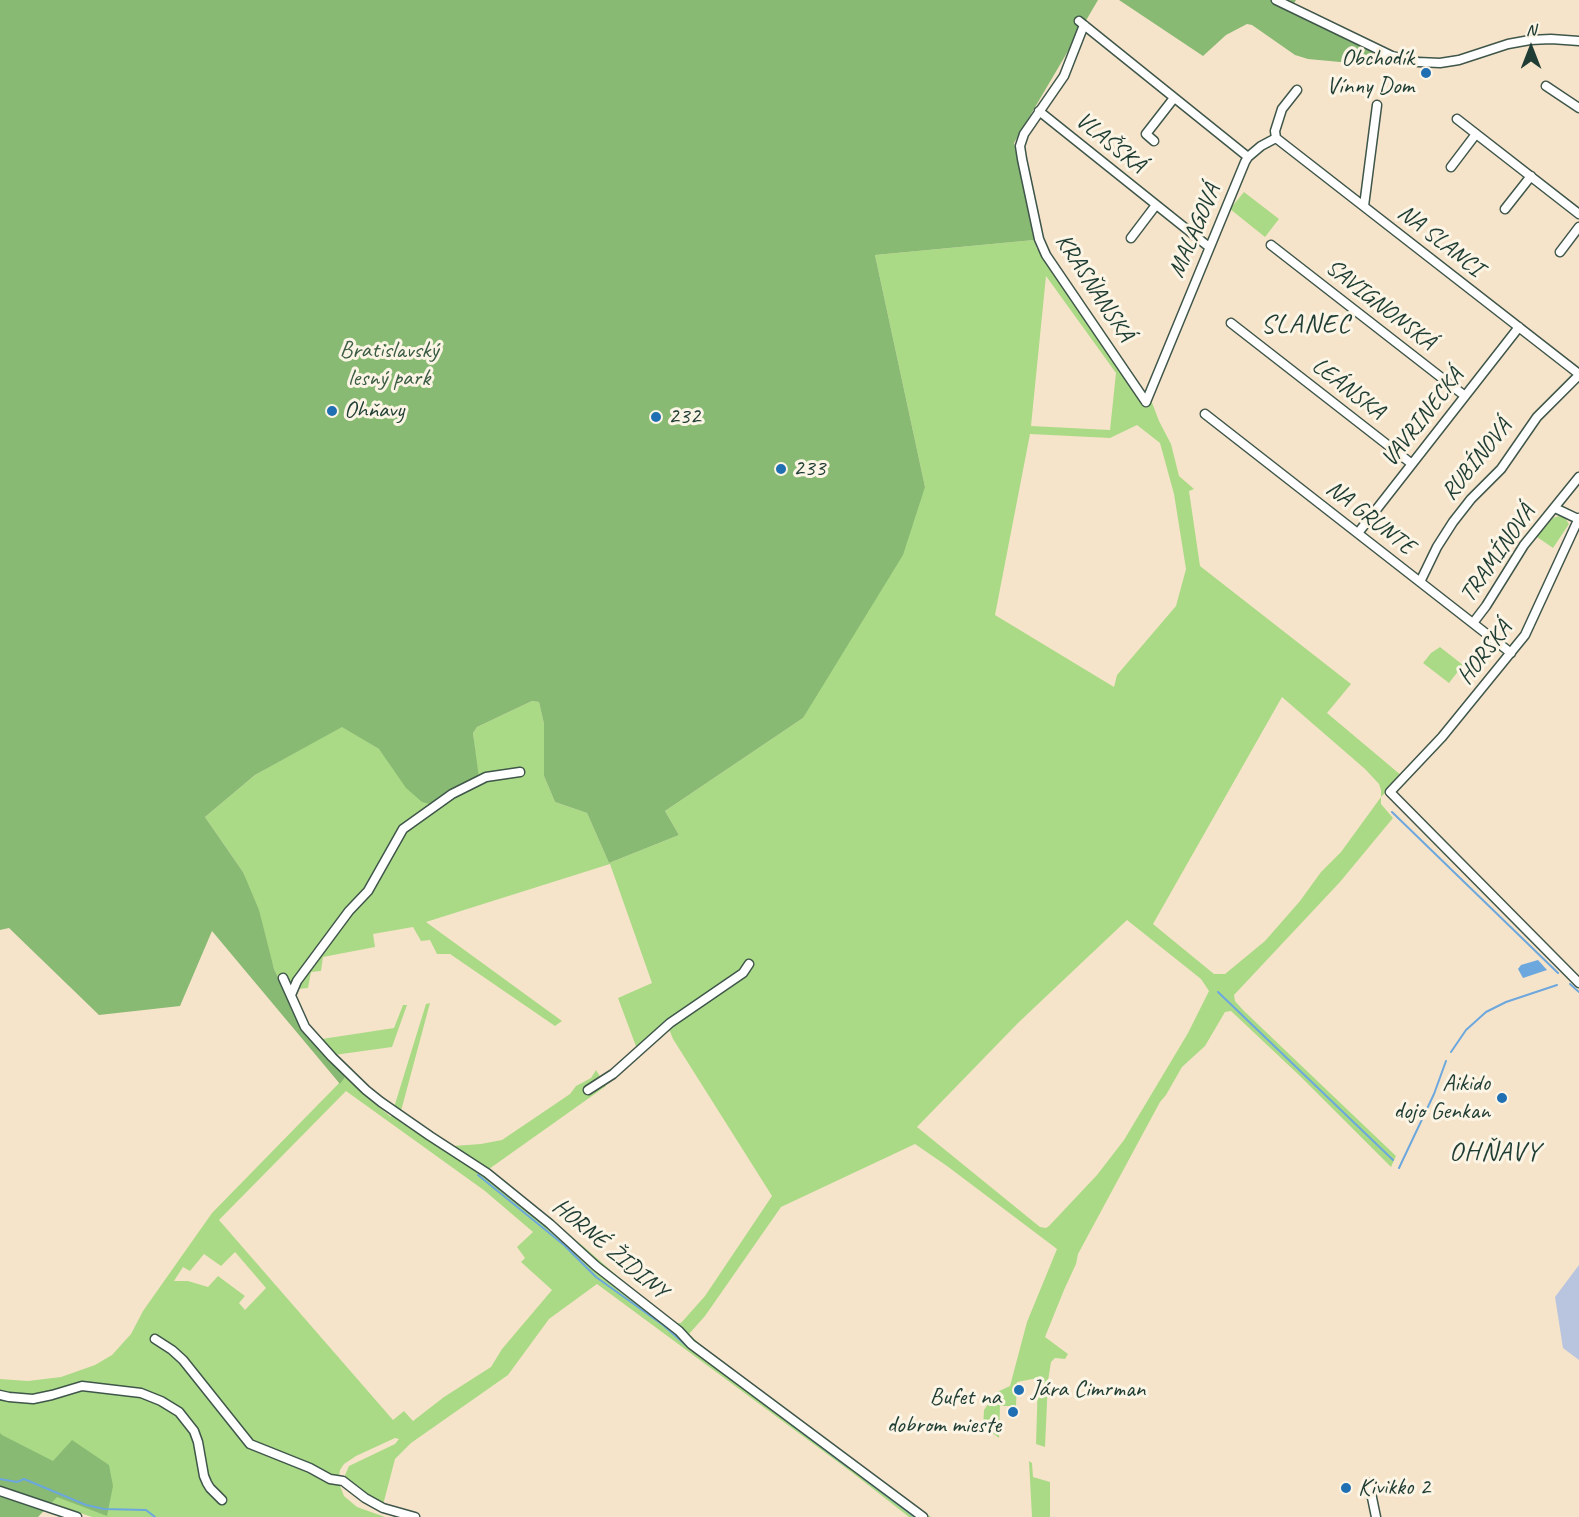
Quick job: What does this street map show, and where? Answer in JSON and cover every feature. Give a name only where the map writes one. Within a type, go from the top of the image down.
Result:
[{"type":"street","points":[[1276,0],[1392,56],[1418,62],[1440,63],[1459,60],[1530,40],[1579,41]]},
{"type":"street","name":"KRASŇANSKÁ","points":[[1146,402],[1048,259],[1041,244],[1020,146],[1024,134],[1064,76],[1081,23],[1174,98]]},
{"type":"street","points":[[1546,86],[1579,108]]},
{"type":"street","points":[[1154,141],[1146,134],[1174,98],[1248,157],[1261,146],[1276,138],[1275,131],[1282,110],[1297,90]]},
{"type":"street","points":[[1364,206],[1377,105]]},
{"type":"street","name":"VLAŠSKÁ","points":[[1039,111],[1209,247]]},
{"type":"street","points":[[1457,119],[1579,214]]},
{"type":"street","points":[[1451,166],[1476,134]]},
{"type":"street","name":"NA SLANCI","points":[[1276,138],[1579,374]]},
{"type":"street","name":"MALAGOVÁ","points":[[1146,402],[1248,157]]},
{"type":"street","points":[[1505,209],[1531,176]]},
{"type":"street","name":"VLAŠSKÁ","points":[[1131,238],[1156,205]]},
{"type":"street","points":[[1560,252],[1579,227]]},
{"type":"street","name":"SAVIGNONSKÁ","points":[[1271,244],[1465,396]]},
{"type":"street","name":"LEÁNSKA","points":[[1231,323],[1412,464]]},
{"type":"street","name":"VAVRINECKÁ","points":[[1358,533],[1519,327]]},
{"type":"street","name":"RUBÍNOVÁ","points":[[1420,582],[1437,547],[1457,516],[1501,468],[1537,417],[1579,374]]},
{"type":"street","name":"NA GRUNTE","points":[[1205,414],[1511,653]]},
{"type":"street","name":"TRAMÍNOVÁ","points":[[1473,623],[1524,545],[1579,477]]},
{"type":"street","name":"TRAMÍNOVÁ","points":[[1555,508],[1579,519]]},
{"type":"street","name":"HORSKÁ","points":[[1579,519],[1529,629],[1442,738],[1390,792],[1579,983]]},
{"type":"street","points":[[291,995],[297,981],[349,911],[368,891],[403,829],[452,794],[486,777],[520,772]]},
{"type":"street","points":[[588,1090],[613,1074],[670,1023],[743,973],[749,964]]},
{"type":"street","name":"HORNÉ ŽIDINY","points":[[283,978],[305,1027],[353,1078],[381,1102],[492,1177],[550,1224],[604,1273],[679,1331],[691,1344],[923,1517]]},
{"type":"street","points":[[155,1340],[183,1360],[250,1444],[310,1468],[330,1479],[343,1481],[383,1508],[415,1517]]},
{"type":"street","points":[[0,1395],[33,1399],[82,1386],[91,1386],[141,1393],[153,1397],[179,1412],[189,1423],[198,1442],[204,1476],[210,1488],[222,1500]]},
{"type":"street","points":[[1369,1483],[1376,1517]]},
{"type":"street","points":[[0,1491],[77,1517]]},
{"type":"shaded area","points":[[1579,1265],[1579,1360],[1563,1348],[1555,1297]]},
{"type":"green space","name":"Bratislavský lesný park","points":[[0,0],[1098,0],[1014,143],[1034,240],[875,255],[925,487],[903,555],[803,718],[665,811],[679,835],[609,863],[587,813],[555,802],[544,776],[544,724],[539,702],[532,701],[477,727],[473,733],[479,778],[434,805],[422,802],[406,788],[379,749],[342,727],[255,775],[205,817],[243,872],[259,910],[274,969],[287,996],[327,1056],[345,1077],[340,1084],[212,931],[180,1006],[99,1015],[9,928],[0,930]]},
{"type":"green space","points":[[1119,0],[1296,0],[1293,5],[1300,16],[1364,46],[1373,53],[1373,57],[1366,61],[1351,63],[1308,59],[1295,55],[1252,25],[1247,24],[1226,35],[1203,56]]},
{"type":"green space","points":[[1244,192],[1279,219],[1265,237],[1230,209]]},
{"type":"green space","points":[[1034,240],[1037,249],[1040,250],[1072,302],[1146,408],[1151,400],[1171,444],[1179,476],[1194,489],[1189,491],[1200,566],[1351,684],[1327,713],[1402,776],[1381,797],[1381,804],[1393,818],[1340,882],[1234,995],[1235,1001],[1243,1010],[1396,1156],[1391,1167],[1231,1011],[1225,1012],[1205,1046],[1182,1067],[1160,1102],[1078,1254],[1076,1264],[1045,1337],[1068,1354],[1065,1359],[1055,1358],[1051,1362],[1045,1447],[1036,1444],[1038,1378],[1017,1382],[1016,1406],[1000,1406],[999,1438],[983,1426],[984,1410],[992,1398],[997,1392],[1010,1386],[1027,1322],[1057,1249],[915,1144],[781,1207],[705,1316],[689,1334],[706,1350],[931,1517],[909,1517],[597,1284],[549,1319],[508,1375],[411,1443],[395,1459],[383,1505],[346,1480],[345,1475],[349,1466],[395,1444],[399,1439],[395,1438],[344,1464],[339,1477],[344,1496],[357,1507],[385,1517],[92,1517],[0,1485],[0,1399],[35,1402],[52,1395],[0,1395],[0,1379],[28,1381],[61,1377],[95,1365],[112,1355],[131,1334],[143,1311],[212,1213],[345,1077],[391,1117],[426,1004],[430,1003],[401,1111],[453,1146],[502,1140],[570,1094],[576,1086],[591,1078],[596,1070],[606,1086],[489,1169],[639,1295],[677,1323],[681,1323],[705,1296],[772,1196],[673,1039],[667,1024],[637,1049],[618,998],[652,983],[610,864],[426,922],[562,1021],[555,1026],[450,954],[437,954],[430,940],[421,941],[413,927],[373,934],[375,947],[323,957],[321,971],[311,972],[308,988],[298,989],[295,994],[309,1025],[322,1039],[394,1028],[403,1005],[407,1005],[392,1047],[327,1056],[287,996],[274,969],[243,872],[205,817],[255,775],[342,726],[379,749],[478,778],[473,733],[477,727],[532,701],[539,702],[544,724],[544,776],[555,802],[587,813],[609,863],[679,835],[665,811],[803,718],[925,487],[875,255]],"holes":[[[1046,276],[1116,373],[1110,430],[1031,426]],[[1137,425],[1160,443],[1174,494],[1186,569],[1176,606],[1117,675],[1114,687],[995,615],[1030,434],[1110,438]],[[1282,697],[1365,769],[1379,784],[1381,797],[1341,852],[1321,872],[1300,901],[1265,941],[1225,974],[1214,974],[1153,924]],[[1127,920],[1201,979],[1209,991],[1188,1033],[1124,1140],[1097,1175],[1046,1228],[1040,1227],[917,1127],[1018,1023]],[[346,1091],[485,1191],[533,1232],[517,1247],[525,1258],[521,1262],[552,1290],[502,1349],[491,1367],[444,1397],[413,1421],[404,1411],[393,1420],[219,1220]],[[235,1252],[266,1288],[245,1310],[239,1303],[245,1296],[218,1276],[208,1287],[188,1281],[174,1281],[183,1267],[190,1271],[204,1254],[221,1266]]]},
{"type":"green space","points":[[1559,516],[1565,518],[1569,524],[1553,548],[1537,537],[1553,518]]},
{"type":"green space","points":[[1440,647],[1463,665],[1449,683],[1423,663]]},
{"type":"green space","points":[[0,1433],[53,1461],[72,1440],[109,1465],[113,1486],[107,1516],[57,1497],[38,1517],[0,1517]]},
{"type":"green space","points":[[1029,1461],[1032,1463],[1033,1477],[1050,1482],[1050,1517],[1032,1517]]},
{"type":"water","points":[[1538,960],[1547,970],[1523,978],[1518,969],[1521,965]]},
{"type":"waterway","points":[[1392,812],[1558,973]]},
{"type":"waterway","points":[[1570,984],[1579,992]]},
{"type":"waterway","points":[[1451,1052],[1466,1030],[1486,1012],[1506,1002],[1557,985]]},
{"type":"waterway","points":[[1218,992],[1393,1160]]},
{"type":"waterway","points":[[1399,1168],[1434,1094],[1446,1061]]},
{"type":"waterway","points":[[478,1175],[564,1245],[596,1277],[663,1325],[689,1348]]},
{"type":"waterway","points":[[742,1387],[848,1467]]},
{"type":"waterway","points":[[863,1478],[915,1517]]},
{"type":"waterway","points":[[0,1479],[17,1482],[24,1479],[86,1505],[104,1509],[146,1510],[155,1517]]},
{"type":"place","name":"Obchodík Vínny Dom","points":[[1426,73]]},
{"type":"place","name":"Ohňavy","points":[[332,411]]},
{"type":"place","name":"232","points":[[656,417]]},
{"type":"place","name":"233","points":[[781,469]]},
{"type":"place","name":"Aikido dojo Genkan","points":[[1502,1098]]},
{"type":"place","name":"Jára Cimrman","points":[[1019,1390]]},
{"type":"place","name":"Bufet na dobrom mieste","points":[[1013,1412]]},
{"type":"place","name":"Kivikko 2","points":[[1346,1488]]},
{"type":"district","name":"SLANEC","points":[[1306,325]]},
{"type":"district","name":"OHŇAVY","points":[[1495,1153]]}]
